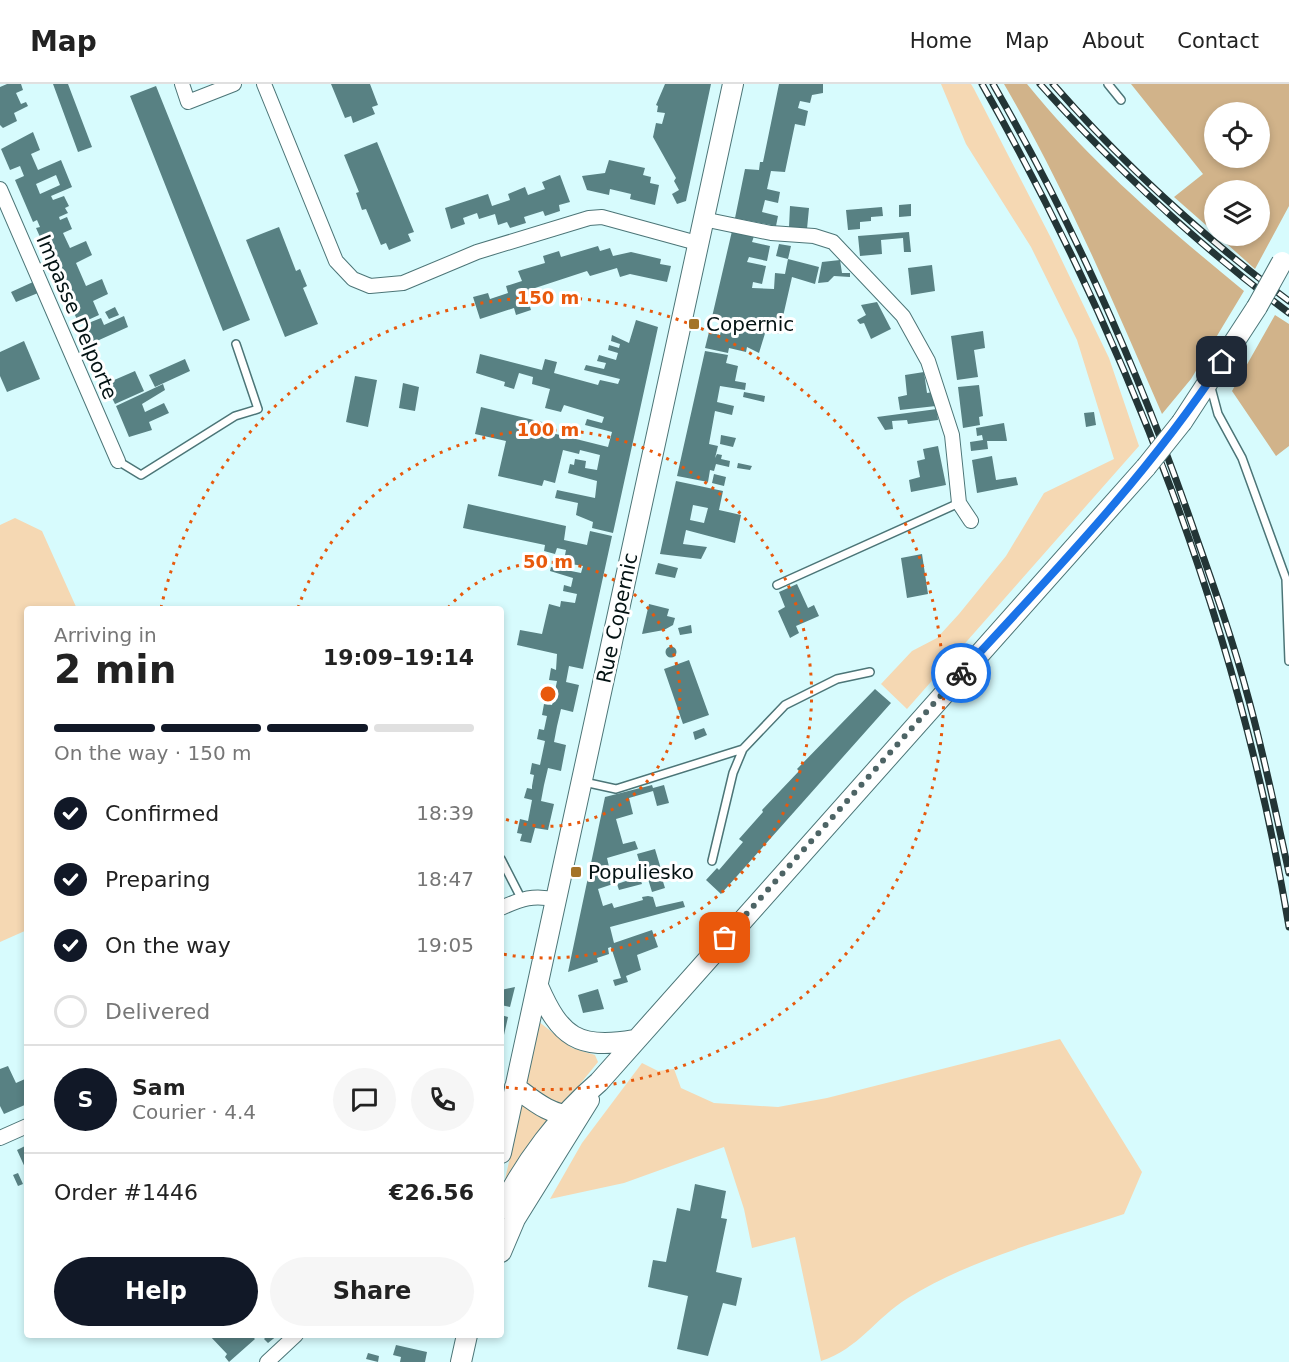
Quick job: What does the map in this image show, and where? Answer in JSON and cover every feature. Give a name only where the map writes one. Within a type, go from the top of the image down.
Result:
[{"type":"main road","name":"Rue Copernic","points":[[504,1129],[582,782],[733,84]]},
{"type":"main road","points":[[504,1204],[524,1171],[634,1040],[1146,467],[1182,422],[1209,382],[1257,307],[1286,256]]},
{"type":"main road","points":[[537,986],[550,1015],[564,1030],[584,1040],[606,1045],[634,1040]]},
{"type":"main road","points":[[515,1086],[540,1106],[571,1116]]},
{"type":"main road","points":[[504,1245],[515,1219],[571,1116]]},
{"type":"main road","points":[[460,1362],[466,1338]]},
{"type":"street","points":[[182,84],[188,102],[234,84]]},
{"type":"street","points":[[264,84],[336,261],[353,279],[370,286],[403,283],[457,260],[589,218],[602,217],[698,243]]},
{"type":"street","name":"Impasse Delporte","points":[[0,189],[118,461]]},
{"type":"street","points":[[703,219],[771,233],[814,236],[833,242],[853,259],[903,316],[928,361],[952,435],[959,503],[970,521]]},
{"type":"street","points":[[504,906],[521,898],[539,895],[556,900]]},
{"type":"street","points":[[0,1138],[24,1127]]},
{"type":"street","points":[[267,1362],[293,1338]]},
{"type":"lane","points":[[1108,84],[1121,100]]},
{"type":"lane","points":[[118,461],[141,475],[235,416],[258,409],[236,344]]},
{"type":"lane","points":[[1209,382],[1218,414],[1242,458],[1286,579],[1289,661]]},
{"type":"lane","points":[[777,585],[959,503]]},
{"type":"lane","points":[[712,861],[733,773],[742,749],[785,705],[837,679],[870,672]]},
{"type":"lane","points":[[582,782],[616,789],[742,749]]},
{"type":"lane","points":[[504,865],[521,898]]},
{"type":"shaded area","points":[[941,84],[971,84],[974,89],[1052,240],[1109,358],[1139,446],[907,709],[881,684],[912,651],[937,638],[959,614],[1006,556],[1044,493],[1114,459],[1077,340],[1031,247],[966,144]]},
{"type":"shaded area","points":[[1004,84],[1027,84],[1051,113],[1130,193],[1244,291],[1191,379],[1162,414],[1068,205]]},
{"type":"shaded area","points":[[1131,84],[1289,84],[1289,206],[1270,241],[1270,180],[1204,180],[1204,223],[1174,197],[1203,174]]},
{"type":"shaded area","points":[[1229,246],[1267,246],[1255,269]]},
{"type":"shaded area","points":[[1275,315],[1289,324],[1289,446],[1276,456],[1232,391]]},
{"type":"shaded area","points":[[15,518],[42,531],[76,606],[24,606],[24,931],[0,942],[0,525]]},
{"type":"shaded area","points":[[538,1021],[572,1048],[595,1055],[598,1062],[563,1105],[556,1106],[519,1082]]},
{"type":"shaded area","points":[[1060,1039],[1142,1172],[1124,1214],[985,1260],[932,1284],[896,1306],[846,1349],[821,1361],[795,1237],[752,1248],[744,1209],[724,1147],[624,1183],[550,1199],[582,1143],[642,1063],[658,1071],[674,1069],[681,1088],[714,1103],[778,1107],[827,1098]]},
{"type":"shaded area","points":[[519,1098],[553,1118],[507,1187],[504,1184],[515,1135]]},
{"type":"building","points":[[7,84],[21,84],[23,90],[16,93],[21,104],[26,102],[28,106],[14,113],[17,121],[3,128],[0,125],[0,87]]},
{"type":"building","points":[[53,84],[68,84],[92,147],[78,152]]},
{"type":"building","points":[[331,84],[370,84],[378,105],[372,107],[375,114],[353,123],[351,116],[345,118]]},
{"type":"building","points":[[665,84],[711,84],[686,201],[677,204],[672,194],[679,190],[674,181],[676,178],[653,137],[656,123],[662,124],[665,113],[657,112],[658,106],[656,105]]},
{"type":"building","points":[[779,84],[823,84],[823,93],[812,95],[810,103],[800,101],[798,108],[808,111],[805,126],[795,124],[785,172],[771,171],[767,189],[780,192],[778,203],[765,200],[762,212],[778,216],[776,226],[735,218],[745,169],[759,170],[760,162],[763,162]]},
{"type":"building","points":[[156,86],[250,320],[223,331],[130,96]]},
{"type":"building","points":[[33,132],[40,150],[31,154],[38,170],[61,160],[72,187],[51,196],[53,200],[64,196],[69,206],[65,208],[68,213],[59,217],[60,220],[67,217],[72,229],[63,233],[70,248],[86,241],[92,255],[76,263],[86,286],[102,279],[108,294],[93,301],[99,315],[79,324],[36,228],[40,227],[37,220],[33,222],[15,180],[24,176],[20,166],[10,170],[1,149]],"holes":[[[56,175],[60,185],[40,194],[36,184]]]},
{"type":"building","points":[[377,142],[414,232],[408,234],[411,241],[389,250],[386,243],[381,245],[366,209],[362,210],[356,193],[359,192],[344,155]]},
{"type":"building","points":[[609,160],[645,168],[643,175],[651,177],[650,183],[659,185],[655,205],[630,199],[631,194],[610,189],[609,195],[587,190],[582,176],[605,173]]},
{"type":"building","points":[[560,175],[570,202],[559,205],[560,211],[545,216],[543,211],[524,217],[526,223],[510,228],[507,222],[498,225],[495,214],[479,219],[477,213],[463,218],[465,224],[451,229],[445,208],[488,194],[492,206],[510,200],[508,194],[525,187],[528,195],[545,189],[542,182]]},
{"type":"building","points":[[911,204],[911,216],[899,217],[899,205]]},
{"type":"building","points":[[790,206],[809,208],[807,229],[789,227]]},
{"type":"building","points":[[882,207],[883,216],[871,217],[871,221],[860,222],[860,229],[848,230],[846,210]]},
{"type":"building","points":[[279,227],[296,271],[300,269],[307,286],[303,288],[318,324],[285,337],[246,240]]},
{"type":"building","points":[[732,231],[754,236],[752,242],[770,246],[767,261],[749,257],[747,262],[766,266],[762,284],[753,282],[752,288],[774,289],[775,273],[785,274],[788,259],[819,267],[815,284],[792,277],[779,334],[766,330],[759,353],[747,347],[746,352],[729,348],[728,353],[705,348],[709,332],[720,335],[724,320],[712,317]],"holes":[[[739,324],[757,327],[755,334],[738,329]]]},
{"type":"building","points":[[909,232],[911,252],[904,252],[903,238],[881,240],[882,254],[860,256],[858,236]]},
{"type":"building","points":[[779,244],[791,246],[788,259],[776,256]]},
{"type":"building","points":[[598,246],[600,251],[610,248],[613,256],[631,252],[661,259],[660,264],[671,266],[667,282],[630,274],[620,277],[617,268],[590,276],[587,271],[532,289],[534,295],[527,297],[531,310],[516,315],[514,308],[480,319],[473,297],[488,293],[490,299],[508,293],[506,286],[522,281],[518,271],[545,263],[543,256],[559,251],[561,257]]},
{"type":"building","points":[[840,260],[842,273],[850,273],[850,277],[834,276],[828,282],[818,283],[822,262]]},
{"type":"building","points":[[932,265],[935,291],[911,295],[908,268]]},
{"type":"building","points":[[33,282],[38,293],[16,302],[11,292]]},
{"type":"building","points":[[877,302],[891,329],[871,339],[864,323],[860,324],[857,320],[866,315],[861,305]]},
{"type":"building","points":[[115,307],[119,315],[109,319],[105,312]]},
{"type":"building","points":[[124,316],[128,327],[88,345],[84,334],[89,331],[86,324],[101,318],[104,325]]},
{"type":"building","points":[[636,320],[658,327],[613,533],[592,528],[593,522],[576,515],[578,503],[555,498],[557,490],[595,498],[597,481],[568,473],[570,464],[574,465],[575,459],[586,461],[585,468],[597,470],[600,455],[580,450],[579,454],[563,450],[555,483],[544,480],[542,486],[498,476],[506,441],[475,434],[481,407],[542,422],[553,428],[552,433],[608,447],[612,432],[585,425],[587,419],[602,423],[604,417],[564,405],[561,412],[545,408],[550,389],[532,384],[533,377],[519,373],[514,389],[504,386],[505,382],[476,373],[480,354],[542,370],[545,359],[557,362],[554,373],[598,385],[600,380],[618,384],[620,379],[584,370],[586,365],[604,369],[606,363],[597,361],[599,355],[616,360],[618,353],[608,350],[609,345],[619,348],[620,344],[611,341],[612,335],[629,343]]},
{"type":"building","points":[[983,331],[985,348],[974,350],[978,377],[957,380],[951,336]]},
{"type":"building","points":[[24,341],[40,379],[7,392],[0,376],[0,352]]},
{"type":"building","points":[[705,351],[728,355],[726,363],[738,366],[735,381],[746,383],[745,390],[720,386],[717,402],[734,406],[732,415],[715,411],[709,444],[718,446],[715,458],[717,454],[722,455],[721,459],[730,461],[729,467],[716,464],[714,471],[710,470],[708,482],[677,476]]},
{"type":"building","points":[[185,359],[190,371],[155,387],[149,375]]},
{"type":"building","points":[[135,371],[144,391],[115,404],[105,384]]},
{"type":"building","points":[[924,372],[927,393],[933,392],[936,406],[900,410],[898,397],[907,395],[905,375]]},
{"type":"building","points":[[355,376],[377,380],[368,427],[346,422]]},
{"type":"building","points":[[403,383],[419,387],[415,411],[399,408]]},
{"type":"building","points":[[163,384],[165,390],[142,404],[145,412],[164,403],[169,413],[149,422],[152,430],[129,437],[116,406]]},
{"type":"building","points":[[979,385],[983,416],[979,417],[980,425],[963,428],[958,387]]},
{"type":"building","points":[[744,392],[765,396],[764,402],[743,397]]},
{"type":"building","points":[[937,409],[938,420],[908,424],[907,420],[892,421],[893,429],[885,430],[877,417]]},
{"type":"building","points":[[1094,412],[1096,425],[1086,427],[1084,413]]},
{"type":"building","points":[[1004,423],[1007,441],[987,441],[988,449],[971,451],[970,442],[983,440],[982,435],[977,436],[976,428]]},
{"type":"building","points":[[721,435],[736,438],[733,447],[720,444]]},
{"type":"building","points":[[938,446],[946,485],[911,492],[909,480],[920,477],[917,461],[925,459],[923,449]]},
{"type":"building","points":[[992,456],[996,480],[1016,477],[1018,485],[977,493],[972,460]]},
{"type":"building","points":[[738,463],[752,466],[750,470],[737,468]]},
{"type":"building","points":[[714,474],[726,477],[724,486],[712,483]]},
{"type":"building","points":[[676,481],[723,491],[719,510],[741,515],[735,543],[686,530],[683,544],[707,547],[701,559],[660,554]],"holes":[[[693,505],[708,508],[704,523],[690,520]]]},
{"type":"building","points":[[468,504],[566,526],[564,540],[587,545],[590,531],[612,536],[583,669],[569,666],[566,682],[579,685],[573,712],[561,709],[557,726],[554,742],[566,745],[561,771],[548,768],[544,785],[541,801],[554,804],[548,830],[535,828],[531,843],[520,841],[522,834],[517,833],[520,819],[528,821],[532,800],[524,798],[527,788],[532,789],[534,775],[530,774],[532,763],[540,765],[545,741],[537,739],[539,729],[544,730],[547,716],[542,715],[544,704],[552,705],[557,681],[549,680],[551,668],[556,670],[557,654],[517,645],[520,630],[542,634],[549,604],[560,607],[561,601],[575,603],[577,594],[563,591],[564,585],[571,587],[573,578],[550,571],[551,567],[581,573],[583,566],[571,564],[573,557],[565,555],[566,550],[557,548],[555,554],[544,551],[545,545],[463,528]]},
{"type":"building","points":[[922,554],[928,594],[907,598],[901,558]]},
{"type":"building","points":[[658,563],[678,568],[675,578],[655,574]]},
{"type":"building","points":[[797,584],[808,608],[814,605],[819,616],[796,626],[799,633],[790,638],[778,611],[785,607],[779,592]]},
{"type":"building","points":[[649,604],[669,609],[667,616],[675,618],[673,625],[664,630],[642,634]]},
{"type":"building","points":[[691,625],[692,633],[680,635],[678,628]]},
{"type":"building","points":[[671,646],[677,652],[671,658],[665,652]]},
{"type":"building","points":[[689,660],[709,715],[683,724],[664,669]]},
{"type":"building","points":[[875,689],[891,703],[721,894],[706,880],[717,868],[719,870],[743,842],[739,839],[763,812],[762,810],[799,771],[797,769]]},
{"type":"building","points":[[704,728],[707,735],[695,740],[693,732]]},
{"type":"building","points":[[652,785],[653,788],[664,785],[669,803],[657,806],[653,791],[629,798],[633,814],[616,819],[623,844],[635,841],[638,849],[607,858],[613,884],[598,889],[603,906],[612,903],[614,908],[643,900],[642,897],[648,896],[653,897],[656,907],[683,901],[685,907],[610,927],[614,943],[652,930],[658,947],[637,955],[641,970],[626,976],[628,982],[615,986],[613,980],[621,978],[611,947],[608,948],[609,954],[597,958],[598,962],[568,972],[605,797]]},
{"type":"building","points":[[655,849],[661,869],[643,874],[637,854]]},
{"type":"building","points":[[638,869],[640,877],[660,872],[665,888],[652,892],[648,879],[641,881],[642,884],[619,890],[617,884],[629,880],[627,872]]},
{"type":"building","points":[[515,987],[510,1007],[504,1006],[504,989]]},
{"type":"building","points":[[598,989],[604,1009],[583,1013],[578,995]]},
{"type":"building","points":[[504,1016],[508,1017],[504,1035]]},
{"type":"building","points":[[8,1066],[16,1083],[24,1079],[24,1105],[4,1114],[0,1106],[0,1069]]},
{"type":"building","points":[[24,1146],[24,1165],[17,1150]]},
{"type":"building","points":[[18,1173],[23,1184],[18,1186],[13,1175]]},
{"type":"building","points":[[695,1184],[726,1191],[721,1218],[727,1219],[716,1272],[742,1278],[736,1306],[723,1303],[708,1356],[677,1349],[688,1296],[648,1287],[653,1260],[666,1262],[677,1208],[690,1211]]},
{"type":"building","points":[[212,1338],[255,1339],[229,1362],[225,1357],[227,1354]]},
{"type":"building","points":[[265,1338],[274,1338],[268,1343]]},
{"type":"building","points":[[396,1345],[427,1352],[425,1362],[400,1362],[401,1357],[393,1355]]},
{"type":"building","points":[[368,1353],[379,1356],[378,1362],[366,1359]]},
{"type":"railway","points":[[982,84],[1085,284],[1131,387],[1172,492],[1209,599],[1241,707],[1268,816],[1289,927]]},
{"type":"railway","points":[[993,84],[1081,251],[1155,424],[1218,599],[1243,677],[1289,873]]},
{"type":"railway","points":[[1040,84],[1098,146],[1158,204],[1222,260],[1289,313]]},
{"type":"railway","points":[[1053,84],[1108,143],[1165,198],[1225,251],[1289,301]]},
{"type":"way so far","points":[[725,938],[961,673]]},
{"type":"place","name":"Copernic","points":[[694,324]]},
{"type":"place","name":"Populiesko","points":[[576,872]]},
{"type":"route","points":[[961,673],[1146,467],[1182,422],[1222,362]]}]
